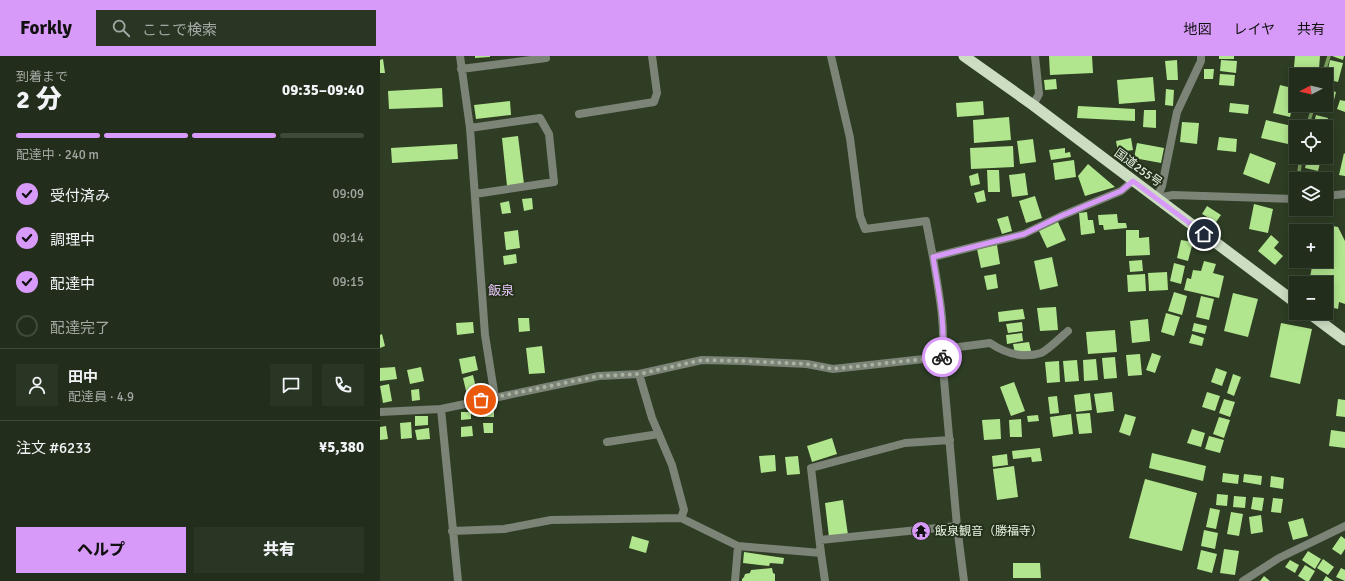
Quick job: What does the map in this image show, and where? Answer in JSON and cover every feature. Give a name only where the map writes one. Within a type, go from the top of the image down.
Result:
[{"type":"highway","name":"国道255号","points":[[964,56],[1032,105],[1289,298]]},
{"type":"highway","points":[[1318,320],[1345,340]]},
{"type":"street","points":[[460,56],[470,128],[485,335],[495,398]]},
{"type":"street","points":[[579,114],[654,102],[657,94],[652,56]]},
{"type":"street","points":[[831,56],[850,138],[860,216],[864,229],[926,221],[942,316],[943,353],[957,526],[964,581]]},
{"type":"street","points":[[1032,105],[1039,94],[1035,56]]},
{"type":"street","points":[[1157,198],[1162,186],[1177,112],[1201,61],[1200,56]]},
{"type":"street","points":[[461,69],[546,58]]},
{"type":"street","points":[[470,128],[540,118],[549,134],[554,182],[475,194]]},
{"type":"street","points":[[933,257],[1024,234],[1061,216],[1121,191],[1133,181]]},
{"type":"street","points":[[1333,195],[1345,194]]},
{"type":"street","points":[[1157,198],[1173,195],[1289,199]]},
{"type":"street","points":[[380,412],[440,409],[599,376],[639,374],[702,360],[807,364],[833,369],[943,353],[990,343],[1002,350],[1019,356],[1042,353],[1068,331]]},
{"type":"street","points":[[639,374],[652,418],[672,465],[684,510],[682,518]]},
{"type":"street","points":[[440,409],[458,581]]},
{"type":"street","points":[[607,442],[659,434]]},
{"type":"street","points":[[825,581],[811,468],[905,443],[950,440]]},
{"type":"street","points":[[452,531],[504,529],[551,520],[682,518],[738,546],[821,552]]},
{"type":"street","points":[[820,540],[957,526]]},
{"type":"street","points":[[1243,581],[1279,558],[1345,526]]},
{"type":"street","points":[[735,581],[738,546]]},
{"type":"building","points":[[475,56],[490,56],[490,57],[475,58]]},
{"type":"building","points":[[1049,56],[1092,56],[1093,73],[1050,75]]},
{"type":"building","points":[[1219,56],[1234,56],[1234,59],[1219,59]]},
{"type":"building","points":[[1295,56],[1320,56],[1319,68],[1294,67]]},
{"type":"building","points":[[1332,56],[1344,56],[1343,60]]},
{"type":"building","points":[[383,59],[385,73],[380,73],[380,60]]},
{"type":"building","points":[[1177,60],[1178,80],[1167,80],[1165,61]]},
{"type":"building","points":[[1221,60],[1237,61],[1236,73],[1220,71]]},
{"type":"building","points":[[1330,60],[1343,63],[1338,82],[1333,81],[1333,68],[1328,68]]},
{"type":"building","points":[[1204,69],[1214,69],[1213,79],[1204,79]]},
{"type":"building","points":[[1220,74],[1235,75],[1234,86],[1219,85]]},
{"type":"building","points":[[1153,77],[1155,101],[1119,104],[1117,80]]},
{"type":"building","points":[[1056,79],[1057,89],[1045,90],[1044,80]]},
{"type":"building","points":[[1280,85],[1289,87],[1289,112],[1291,112],[1290,117],[1273,113]]},
{"type":"building","points":[[442,88],[443,107],[389,109],[388,91]]},
{"type":"building","points":[[1166,89],[1174,90],[1173,106],[1165,105]]},
{"type":"building","points":[[1333,91],[1336,92],[1333,104]]},
{"type":"building","points":[[1340,100],[1345,101],[1345,112],[1337,109]]},
{"type":"building","points":[[510,101],[511,115],[476,119],[474,105]]},
{"type":"building","points":[[983,101],[984,115],[957,117],[956,103]]},
{"type":"building","points":[[1230,103],[1249,105],[1248,114],[1229,112]]},
{"type":"building","points":[[1078,106],[1135,109],[1135,121],[1077,118]]},
{"type":"building","points":[[1144,110],[1156,110],[1156,128],[1143,127]]},
{"type":"building","points":[[1316,115],[1328,118],[1328,120],[1315,120]]},
{"type":"building","points":[[1009,117],[1011,140],[974,143],[973,120]]},
{"type":"building","points":[[1266,120],[1289,125],[1288,144],[1261,138]]},
{"type":"building","points":[[1182,122],[1199,123],[1197,144],[1180,142]]},
{"type":"building","points":[[518,136],[524,184],[507,186],[502,138]]},
{"type":"building","points":[[1219,137],[1237,139],[1236,152],[1217,150]]},
{"type":"building","points":[[1131,138],[1133,150],[1118,152],[1116,141]]},
{"type":"building","points":[[1033,139],[1036,162],[1020,164],[1017,141]]},
{"type":"building","points":[[1137,143],[1164,148],[1161,163],[1134,158]]},
{"type":"building","points":[[457,144],[458,159],[392,163],[391,148]]},
{"type":"building","points":[[1013,146],[1014,167],[971,169],[970,148]]},
{"type":"building","points":[[1065,148],[1065,153],[1070,152],[1071,157],[1051,160],[1049,150]]},
{"type":"building","points":[[1250,153],[1276,163],[1269,184],[1243,174]]},
{"type":"building","points":[[1344,153],[1345,154],[1345,176],[1339,175]]},
{"type":"building","points":[[1074,160],[1076,177],[1055,180],[1053,163]]},
{"type":"building","points":[[1088,164],[1115,187],[1085,196],[1078,176]]},
{"type":"building","points":[[1306,164],[1320,164],[1318,171],[1305,168]]},
{"type":"building","points":[[987,170],[999,170],[1000,192],[988,192]]},
{"type":"building","points":[[978,173],[980,184],[971,186],[969,176]]},
{"type":"building","points":[[1025,173],[1028,195],[1012,197],[1009,175]]},
{"type":"building","points":[[984,190],[986,201],[977,203],[974,193]]},
{"type":"building","points":[[1035,196],[1042,218],[1026,223],[1019,201]]},
{"type":"building","points":[[532,198],[533,209],[524,211],[522,199]]},
{"type":"building","points":[[509,201],[511,213],[502,214],[500,203]]},
{"type":"building","points":[[1254,204],[1273,209],[1268,233],[1249,229]]},
{"type":"building","points":[[1207,206],[1221,215],[1216,222],[1202,214]]},
{"type":"building","points":[[1087,212],[1088,220],[1093,220],[1095,233],[1081,235],[1079,213]]},
{"type":"building","points":[[1117,214],[1118,223],[1126,223],[1127,228],[1104,230],[1103,225],[1099,225],[1098,215]]},
{"type":"building","points":[[1008,216],[1012,231],[1002,234],[997,219]]},
{"type":"building","points":[[1058,222],[1066,240],[1047,248],[1039,231]]},
{"type":"building","points":[[1333,226],[1338,227],[1345,241],[1345,304],[1339,302],[1338,309],[1333,308],[1333,276],[1310,276],[1312,268],[1333,268]]},
{"type":"building","points":[[518,230],[520,248],[506,250],[504,232]]},
{"type":"building","points":[[1126,230],[1139,230],[1139,238],[1149,237],[1150,255],[1126,256]]},
{"type":"building","points":[[1271,235],[1279,242],[1274,248],[1283,256],[1275,265],[1258,251]]},
{"type":"building","points":[[1181,240],[1193,242],[1188,261],[1177,258]]},
{"type":"building","points":[[997,245],[1000,264],[981,268],[977,249]]},
{"type":"building","points":[[516,254],[517,263],[504,265],[503,256]]},
{"type":"building","points":[[1052,257],[1058,286],[1040,290],[1034,261]]},
{"type":"building","points":[[1142,260],[1143,271],[1130,272],[1129,261]]},
{"type":"building","points":[[1204,261],[1216,264],[1213,273],[1224,276],[1219,298],[1184,290],[1187,278],[1191,279],[1193,270],[1201,271]]},
{"type":"building","points":[[1174,263],[1185,266],[1181,284],[1170,281]]},
{"type":"building","points":[[1167,272],[1168,290],[1149,291],[1148,273]]},
{"type":"building","points":[[996,274],[998,288],[987,290],[984,276]]},
{"type":"building","points":[[1145,274],[1146,291],[1128,292],[1127,275]]},
{"type":"building","points":[[1174,292],[1187,296],[1182,315],[1168,311]]},
{"type":"building","points":[[1233,293],[1258,299],[1248,337],[1224,331]]},
{"type":"building","points":[[1201,296],[1214,299],[1209,320],[1196,317]]},
{"type":"building","points":[[1056,307],[1058,330],[1040,331],[1037,308]]},
{"type":"building","points":[[1023,309],[1025,319],[999,322],[998,312]]},
{"type":"building","points":[[1166,313],[1180,317],[1174,336],[1161,332]]},
{"type":"building","points":[[518,318],[529,318],[530,331],[519,332]]},
{"type":"building","points":[[1148,319],[1150,341],[1132,343],[1130,321]]},
{"type":"building","points":[[473,322],[474,333],[457,335],[456,323]]},
{"type":"building","points":[[1022,322],[1023,331],[1008,333],[1006,324]]},
{"type":"building","points":[[1194,323],[1207,326],[1205,334],[1192,331]]},
{"type":"building","points":[[1281,323],[1312,329],[1300,384],[1270,377]]},
{"type":"building","points":[[1115,330],[1117,352],[1088,354],[1086,332]]},
{"type":"building","points":[[1022,333],[1023,341],[1007,344],[1006,335]]},
{"type":"building","points":[[382,334],[385,346],[380,348],[380,335]]},
{"type":"building","points":[[1192,334],[1204,338],[1202,346],[1189,343]]},
{"type":"building","points":[[1029,342],[1031,351],[1015,353],[1013,344]]},
{"type":"building","points":[[542,346],[545,373],[529,374],[526,348]]},
{"type":"building","points":[[1152,353],[1161,356],[1155,373],[1146,370]]},
{"type":"building","points":[[1140,354],[1142,375],[1128,376],[1126,355]]},
{"type":"building","points":[[475,356],[478,370],[462,374],[459,359]]},
{"type":"building","points":[[1115,357],[1117,378],[1104,379],[1102,358]]},
{"type":"building","points":[[1096,359],[1098,380],[1084,381],[1083,360]]},
{"type":"building","points":[[1077,360],[1079,381],[1065,382],[1063,361]]},
{"type":"building","points":[[1059,361],[1060,382],[1047,383],[1045,362]]},
{"type":"building","points":[[395,367],[397,379],[380,381],[380,368]]},
{"type":"building","points":[[421,367],[424,381],[410,384],[407,370]]},
{"type":"building","points":[[1216,368],[1227,372],[1222,386],[1211,382]]},
{"type":"building","points":[[1233,374],[1241,377],[1234,396],[1227,393]]},
{"type":"building","points":[[473,375],[477,392],[467,395],[463,378]]},
{"type":"building","points":[[1014,382],[1025,411],[1011,416],[1000,387]]},
{"type":"building","points":[[389,384],[392,401],[383,403],[380,386]]},
{"type":"building","points":[[419,389],[420,400],[412,401],[411,390]]},
{"type":"building","points":[[1112,392],[1114,411],[1097,413],[1094,394]]},
{"type":"building","points":[[1207,392],[1220,396],[1215,411],[1202,407]]},
{"type":"building","points":[[1090,393],[1092,410],[1076,412],[1074,395]]},
{"type":"building","points":[[1057,396],[1059,413],[1050,414],[1048,397]]},
{"type":"building","points":[[1224,399],[1235,402],[1230,417],[1219,413]]},
{"type":"building","points":[[1338,399],[1345,400],[1345,417],[1336,416]]},
{"type":"building","points":[[484,408],[494,408],[494,417],[484,417]]},
{"type":"building","points":[[461,412],[471,412],[471,419],[461,420]]},
{"type":"building","points":[[1090,413],[1092,433],[1079,434],[1076,414]]},
{"type":"building","points":[[1071,414],[1073,434],[1053,437],[1050,417]]},
{"type":"building","points":[[1125,414],[1136,417],[1130,436],[1119,432]]},
{"type":"building","points":[[1038,415],[1039,421],[1028,422],[1027,416]]},
{"type":"building","points":[[415,416],[428,416],[428,425],[415,426]]},
{"type":"building","points":[[1219,417],[1230,420],[1224,438],[1213,434]]},
{"type":"building","points":[[1000,419],[1001,439],[984,440],[982,420]]},
{"type":"building","points":[[1021,419],[1022,437],[1010,437],[1009,420]]},
{"type":"building","points":[[411,422],[412,438],[401,439],[400,423]]},
{"type":"building","points":[[483,423],[493,423],[493,433],[484,433]]},
{"type":"building","points":[[386,426],[388,439],[380,440],[380,427]]},
{"type":"building","points":[[472,426],[473,436],[461,437],[461,427]]},
{"type":"building","points":[[429,428],[430,439],[417,440],[415,430]]},
{"type":"building","points":[[1192,429],[1205,433],[1201,447],[1187,443]]},
{"type":"building","points":[[1331,430],[1345,432],[1345,448],[1329,446]]},
{"type":"building","points":[[1209,436],[1224,440],[1220,453],[1205,449]]},
{"type":"building","points":[[832,438],[837,454],[812,462],[807,446]]},
{"type":"building","points":[[1040,448],[1042,461],[1032,462],[1031,457],[1013,459],[1012,451]]},
{"type":"building","points":[[1152,453],[1206,466],[1203,481],[1149,468]]},
{"type":"building","points":[[1007,454],[1008,465],[993,467],[992,456]]},
{"type":"building","points":[[775,455],[776,471],[761,473],[759,456]]},
{"type":"building","points":[[798,456],[800,474],[787,475],[785,457]]},
{"type":"building","points":[[1014,466],[1018,497],[997,500],[993,469]]},
{"type":"building","points":[[1223,473],[1239,475],[1238,484],[1222,482]]},
{"type":"building","points":[[1244,474],[1262,476],[1261,485],[1243,482]]},
{"type":"building","points":[[1271,476],[1284,478],[1283,489],[1270,487]]},
{"type":"building","points":[[1145,479],[1197,493],[1182,551],[1129,538]]},
{"type":"building","points":[[1217,494],[1228,495],[1227,506],[1216,505]]},
{"type":"building","points":[[1234,496],[1246,497],[1245,508],[1233,507]]},
{"type":"building","points":[[1253,497],[1264,498],[1262,511],[1251,509]]},
{"type":"building","points":[[1273,498],[1283,499],[1281,513],[1271,512]]},
{"type":"building","points":[[843,500],[848,535],[829,537],[825,503]]},
{"type":"building","points":[[1210,508],[1220,510],[1216,529],[1206,527]]},
{"type":"building","points":[[1231,512],[1243,514],[1239,536],[1227,534]]},
{"type":"building","points":[[1261,515],[1263,532],[1251,534],[1249,517]]},
{"type":"building","points":[[1303,518],[1308,536],[1293,540],[1288,522]]},
{"type":"building","points":[[1204,530],[1218,533],[1215,549],[1201,546]]},
{"type":"building","points":[[632,536],[649,541],[646,553],[629,548]]},
{"type":"building","points":[[1341,536],[1345,539],[1345,549],[1341,555],[1332,549]]},
{"type":"building","points":[[1224,549],[1239,551],[1235,575],[1220,573]]},
{"type":"building","points":[[1201,550],[1217,554],[1212,573],[1197,569]]},
{"type":"building","points":[[1308,551],[1321,559],[1315,569],[1302,560]]},
{"type":"building","points":[[744,552],[784,558],[783,564],[770,563],[769,566],[743,563]]},
{"type":"building","points":[[1323,559],[1334,567],[1328,575],[1317,568]]},
{"type":"building","points":[[1290,560],[1299,565],[1295,573],[1285,567]]},
{"type":"building","points":[[1013,563],[1040,563],[1041,578],[1013,578]]},
{"type":"building","points":[[1305,565],[1315,571],[1309,581],[1306,581],[1298,576]]},
{"type":"building","points":[[772,568],[773,573],[775,574],[775,581],[742,581],[745,574],[750,573],[751,570]]},
{"type":"building","points":[[1341,568],[1345,570],[1345,581],[1336,577]]},
{"type":"building","points":[[1264,576],[1270,581],[1260,581]]},
{"type":"building","points":[[1326,576],[1333,581],[1323,581]]},
{"type":"waterway","points":[[1325,68],[1329,56]]},
{"type":"waterway","points":[[1309,120],[1312,112]]},
{"type":"waterway","points":[[1299,172],[1300,164]]},
{"type":"way so far","points":[[481,400],[599,376],[639,374],[702,360],[807,364],[833,369],[942,357]]},
{"type":"place","name":"飯泉観音（勝福寺）","points":[[921,531]]},
{"type":"district","name":"飯泉","points":[[501,291]]},
{"type":"route","points":[[942,357],[942,316],[933,257],[1024,234],[1061,216],[1121,191],[1133,181],[1204,234]]}]
